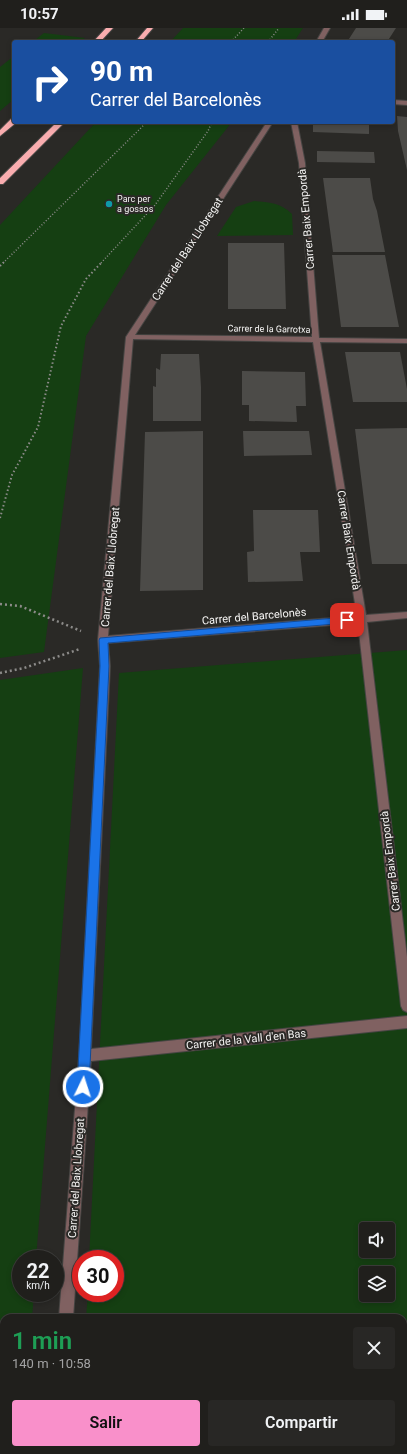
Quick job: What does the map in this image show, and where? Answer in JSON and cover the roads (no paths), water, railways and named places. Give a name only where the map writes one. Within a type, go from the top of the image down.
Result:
[{"type":"highway","points":[[98,40],[110,28]]},
{"type":"highway","points":[[140,40],[150,28]]},
{"type":"highway","points":[[0,134],[12,123]]},
{"type":"highway","points":[[0,182],[59,124]]},
{"type":"street","points":[[320,40],[327,28]]},
{"type":"street","points":[[395,102],[407,103]]},
{"type":"street","name":"Carrer del Baix Llobregat","points":[[66,1314],[85,1056],[105,666],[104,640],[130,338],[269,124]]},
{"type":"street","name":"Carrer Baix Empordà","points":[[294,124],[302,163],[316,340],[362,619],[407,1006]]},
{"type":"street","name":"Carrer de la Garrotxa","points":[[130,338],[407,341]]},
{"type":"street","name":"Carrer del Barcelonès","points":[[104,640],[407,615]]},
{"type":"street","name":"Carrer de la Vall d'en Bas","points":[[85,1056],[407,1022]]},
{"type":"place","name":"Parc per a gossos","points":[[109,204]]}]
